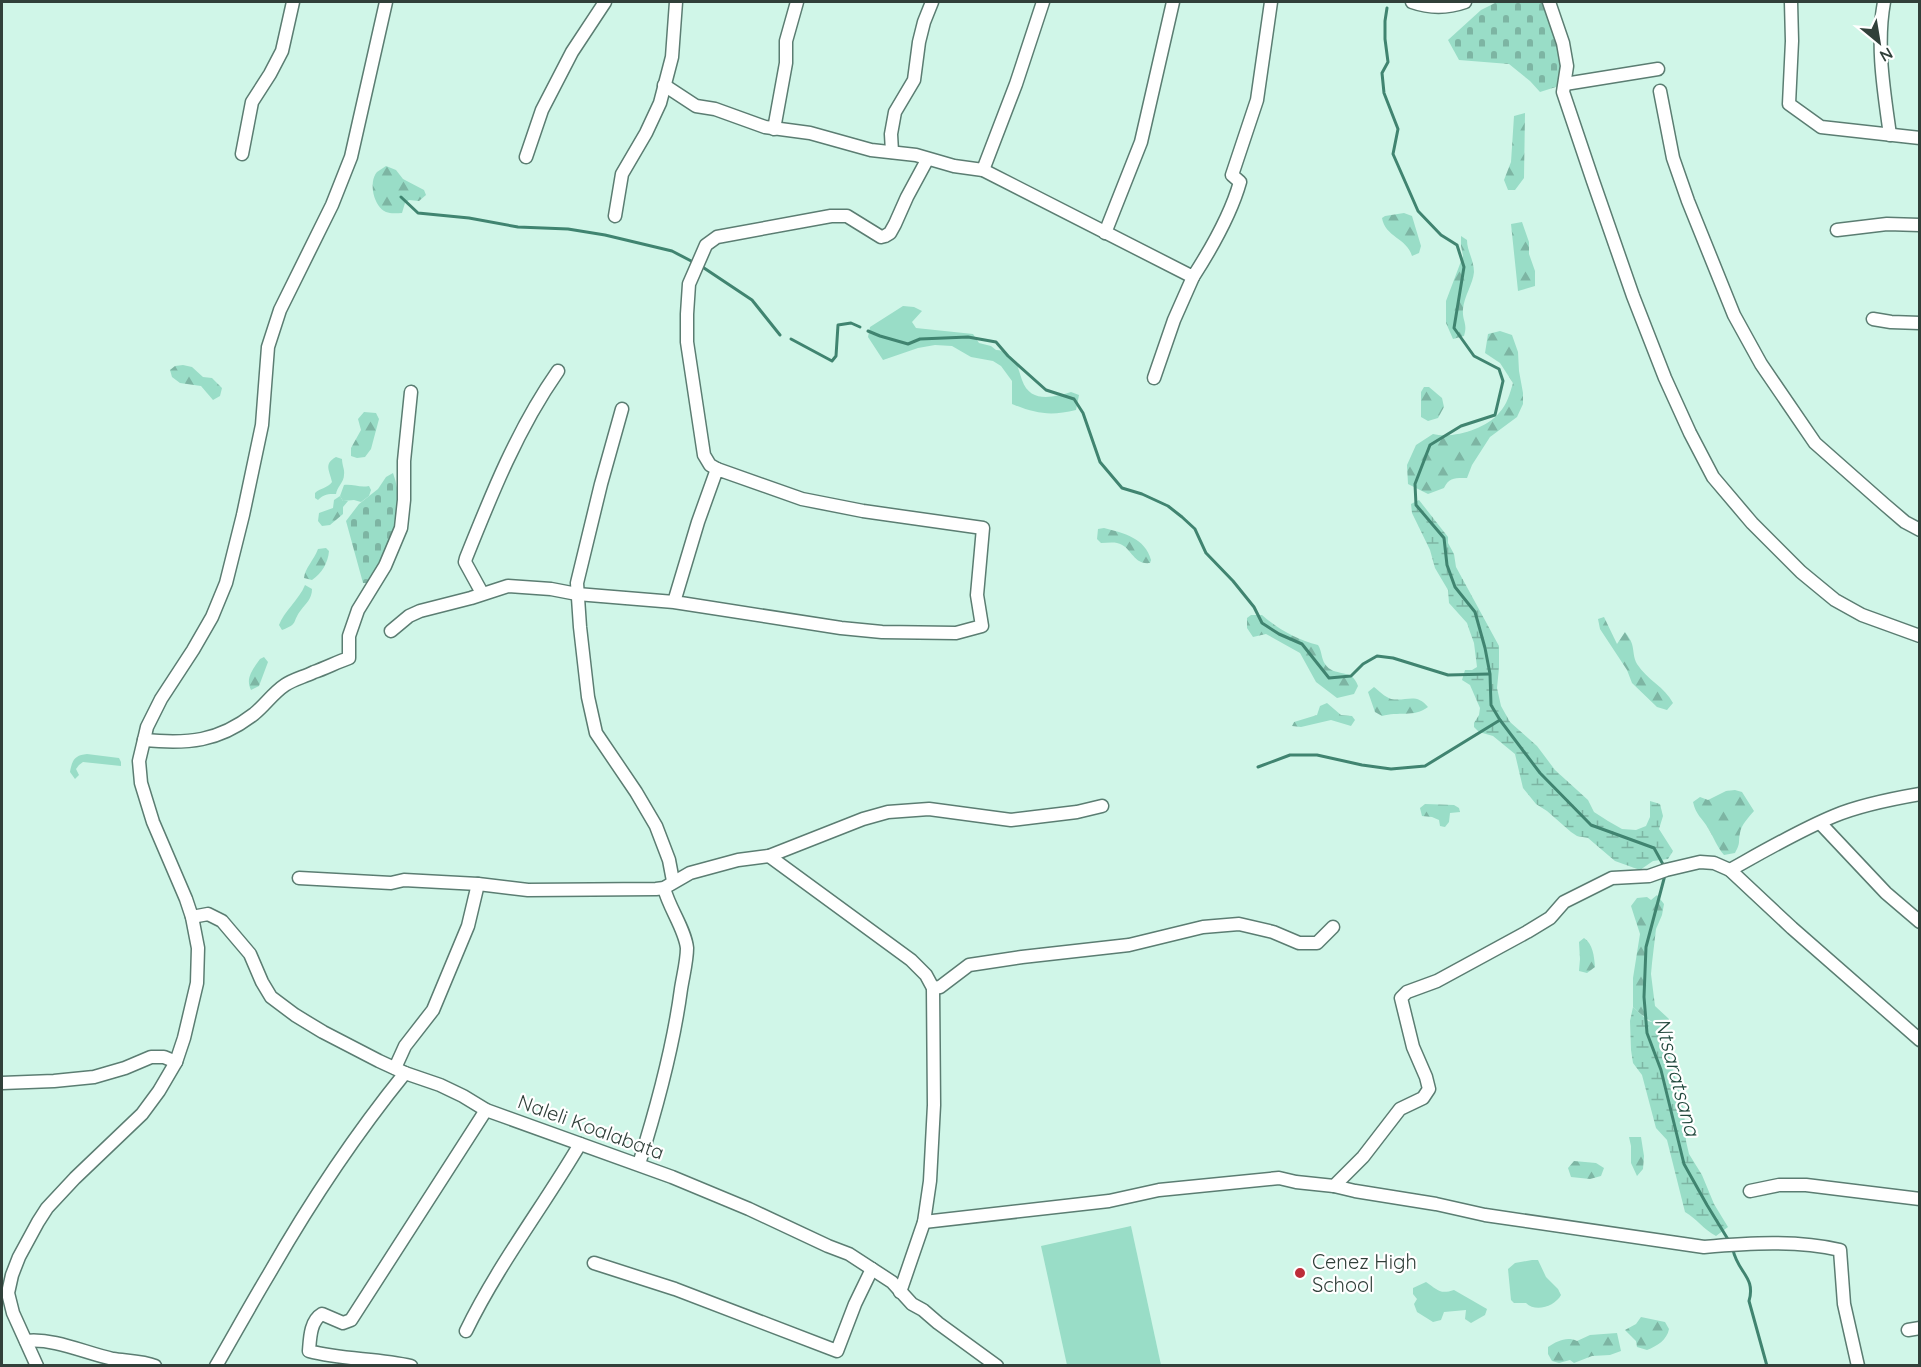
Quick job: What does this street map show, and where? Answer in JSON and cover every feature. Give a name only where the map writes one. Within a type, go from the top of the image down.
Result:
[{"type":"street","points":[[242,154],[252,102],[282,51],[293,2]]},
{"type":"street","points":[[37,1365],[13,1313],[8,1293],[12,1275],[27,1241],[47,1208],[142,1114],[176,1062],[184,1038],[197,983],[198,948],[186,899],[153,822],[141,783],[140,761],[144,740],[147,727],[161,699],[213,616],[226,583],[262,425],[268,347],[280,310],[332,205],[351,157],[387,2]]},
{"type":"street","points":[[526,157],[542,110],[572,51],[605,2]]},
{"type":"street","points":[[615,216],[622,174],[646,133],[660,103],[672,57],[676,2]]},
{"type":"street","points":[[774,129],[786,63],[786,41],[797,2]]},
{"type":"street","points":[[892,152],[891,135],[895,112],[914,81],[919,42],[932,2]]},
{"type":"street","points":[[983,170],[1016,84],[1043,2]]},
{"type":"street","points":[[1105,233],[1141,142],[1173,2]]},
{"type":"street","points":[[1154,378],[1154,372],[1193,277],[1236,196],[1239,182],[1232,175],[1257,100],[1271,2]]},
{"type":"street","points":[[1412,2],[1422,5],[1453,6],[1465,2]]},
{"type":"street","points":[[1549,2],[1563,43],[1567,66],[1563,92],[1633,296],[1689,433],[1713,477],[1752,523],[1793,564],[1835,600],[1862,615],[1920,636]]},
{"type":"street","points":[[1791,2],[1789,104],[1821,127],[1920,138]]},
{"type":"street","points":[[1884,2],[1880,51],[1890,135]]},
{"type":"street","points":[[1565,84],[1658,69]]},
{"type":"street","points":[[664,85],[696,106],[715,109],[774,129],[810,133],[871,150],[916,155],[927,160],[983,170],[1193,277]]},
{"type":"street","points":[[1660,91],[1673,158],[1688,201],[1734,315],[1761,364],[1815,443],[1905,522],[1920,531]]},
{"type":"street","points":[[391,631],[409,616],[420,611],[508,586],[674,602],[841,628],[882,632],[956,633],[982,626],[977,595],[983,528],[863,511],[802,499],[710,465],[704,455],[687,342],[689,284],[706,245],[717,237],[831,216],[847,216],[881,237],[885,237],[895,224],[927,160]]},
{"type":"street","points":[[1837,230],[1887,224],[1920,225]]},
{"type":"street","points":[[1873,319],[1920,323]]},
{"type":"street","points":[[482,593],[465,562],[466,558],[522,429],[558,370]]},
{"type":"street","points":[[144,740],[185,741],[212,738],[253,714],[275,692],[293,680],[349,658],[349,636],[358,610],[385,566],[400,528],[411,392]]},
{"type":"street","points":[[622,408],[577,583],[588,697],[596,733],[656,826],[666,853],[668,903],[682,931],[687,948],[679,1004],[663,1083],[639,1164]]},
{"type":"street","points":[[674,602],[717,469]]},
{"type":"street","points":[[1730,870],[1795,834],[1821,824],[1834,816],[1881,802],[1920,794]]},
{"type":"street","points":[[299,878],[392,884],[404,879],[528,890],[644,890],[668,885],[705,868],[769,856],[863,819],[888,812],[929,809],[1011,820],[1077,812],[1102,806]]},
{"type":"street","points":[[1821,824],[1886,893],[1920,922]]},
{"type":"street","points":[[769,856],[911,960],[926,975],[933,988],[934,1104],[930,1181],[924,1222],[900,1292]]},
{"type":"street","points":[[1334,1186],[1364,1156],[1400,1109],[1423,1098],[1429,1089],[1413,1047],[1401,998],[1407,992],[1437,981],[1527,932],[1550,918],[1564,902],[1612,878],[1649,876],[1701,862],[1714,863],[1730,870],[1792,928],[1920,1040]]},
{"type":"street","points":[[216,1365],[320,1190],[384,1098],[400,1070],[405,1046],[433,1010],[468,926],[478,884]]},
{"type":"street","name":"Naleli Koalabata","points":[[192,917],[208,914],[222,921],[250,954],[261,981],[271,997],[323,1032],[400,1070],[463,1096],[486,1110],[639,1164],[849,1254],[892,1282],[912,1304],[997,1365]]},
{"type":"street","points":[[933,988],[940,987],[969,965],[1128,945],[1203,927],[1239,924],[1274,932],[1299,943],[1317,943],[1333,927]]},
{"type":"street","points":[[2,1083],[94,1077],[151,1058],[164,1057],[176,1062]]},
{"type":"street","points":[[411,1365],[386,1360],[328,1356],[309,1351],[311,1333],[318,1317],[322,1314],[343,1323],[351,1320],[486,1110]]},
{"type":"street","points":[[466,1331],[499,1271],[580,1144]]},
{"type":"street","points":[[924,1222],[1109,1201],[1159,1190],[1279,1178],[1436,1204],[1485,1215],[1704,1247],[1804,1244],[1840,1250],[1844,1304],[1858,1365]]},
{"type":"street","points":[[1750,1191],[1779,1185],[1806,1185],[1920,1199]]},
{"type":"street","points":[[594,1263],[675,1289],[837,1351],[855,1304],[872,1269]]},
{"type":"street","points":[[26,1341],[39,1340],[110,1358],[155,1365]]},
{"type":"green space","points":[[1497,2],[1547,4],[1554,23],[1563,68],[1559,86],[1540,92],[1509,64],[1459,60],[1448,40],[1481,10]]},
{"type":"green space","points":[[1525,113],[1524,178],[1515,190],[1508,190],[1504,180],[1511,162],[1514,116]]},
{"type":"green space","points":[[386,166],[396,170],[403,179],[424,190],[426,195],[419,201],[409,200],[405,203],[402,213],[386,212],[376,200],[373,188],[374,176]]},
{"type":"green space","points":[[1404,213],[1412,216],[1421,246],[1419,253],[1412,256],[1406,245],[1387,229],[1382,218]]},
{"type":"green space","points":[[1522,222],[1535,271],[1535,286],[1518,291],[1511,224]]},
{"type":"green space","points":[[1461,236],[1467,240],[1474,272],[1464,304],[1464,336],[1453,339],[1446,323],[1446,301],[1463,256]]},
{"type":"green space","points":[[903,306],[914,307],[922,311],[912,322],[916,328],[973,334],[979,343],[1009,355],[1016,363],[1022,380],[1030,392],[1042,397],[1071,392],[1079,395],[1076,410],[1044,413],[1012,404],[1012,381],[1001,366],[993,361],[971,357],[952,346],[935,345],[918,348],[883,360],[868,337],[870,327]]},
{"type":"green space","points":[[1500,331],[1512,335],[1518,352],[1523,404],[1517,417],[1490,437],[1472,465],[1467,478],[1453,479],[1444,488],[1428,494],[1408,484],[1407,465],[1416,445],[1433,434],[1459,434],[1478,428],[1493,419],[1504,406],[1513,383],[1500,363],[1485,353],[1488,334]]},
{"type":"green space","points":[[175,366],[192,367],[203,377],[212,378],[222,388],[220,396],[213,400],[201,386],[180,383],[172,377],[170,370]]},
{"type":"green space","points":[[1424,387],[1429,387],[1442,398],[1444,407],[1438,418],[1428,421],[1421,417],[1421,392]]},
{"type":"green space","points":[[364,412],[376,413],[379,419],[371,449],[365,457],[357,458],[351,456],[351,448],[361,430],[358,419]]},
{"type":"green space","points":[[336,457],[342,459],[343,480],[336,494],[326,495],[318,500],[315,498],[315,493],[332,482],[328,465]]},
{"type":"green space","points":[[393,473],[397,488],[397,516],[388,543],[369,583],[363,583],[346,521],[359,504]]},
{"type":"green space","points":[[344,485],[369,486],[371,490],[369,496],[361,502],[343,501],[340,496]]},
{"type":"green space","points":[[340,496],[343,501],[348,501],[343,507],[343,514],[330,525],[322,526],[318,521],[319,513],[333,508],[334,500]]},
{"type":"green space","points":[[1419,500],[1448,537],[1456,567],[1499,646],[1497,688],[1501,706],[1510,722],[1537,746],[1555,770],[1588,800],[1594,812],[1622,829],[1636,830],[1646,826],[1650,817],[1650,801],[1660,804],[1663,816],[1659,829],[1673,851],[1668,859],[1653,861],[1640,870],[1615,861],[1588,838],[1571,832],[1536,804],[1523,788],[1515,754],[1493,736],[1479,732],[1474,727],[1480,708],[1470,685],[1462,680],[1465,670],[1477,667],[1474,643],[1467,623],[1449,603],[1448,590],[1435,568],[1430,550],[1412,513],[1411,504]]},
{"type":"green space","points":[[1104,528],[1139,542],[1148,553],[1150,563],[1139,561],[1122,545],[1101,543],[1097,539],[1098,529]]},
{"type":"green space","points":[[326,548],[329,551],[322,571],[312,580],[304,578],[318,549]]},
{"type":"green space","points":[[305,585],[312,589],[310,598],[293,624],[282,630],[279,625],[281,620]]},
{"type":"green space","points":[[1251,615],[1262,615],[1288,633],[1318,645],[1324,662],[1329,668],[1347,674],[1355,680],[1358,686],[1354,694],[1337,698],[1316,682],[1300,653],[1266,634],[1253,637],[1247,628],[1247,618]]},
{"type":"green space","points":[[1604,617],[1617,644],[1625,632],[1631,642],[1637,664],[1670,697],[1673,703],[1667,710],[1657,707],[1632,683],[1627,670],[1600,629],[1598,619]]},
{"type":"green space","points":[[264,657],[268,662],[259,686],[251,690],[249,682],[251,674],[260,659]]},
{"type":"green space","points":[[1374,687],[1391,699],[1415,699],[1424,702],[1428,707],[1412,713],[1382,716],[1375,712],[1368,692]]},
{"type":"green space","points":[[1327,703],[1341,715],[1352,716],[1355,720],[1351,726],[1331,720],[1301,727],[1292,726],[1294,722],[1317,715],[1320,706]]},
{"type":"green space","points":[[87,754],[119,758],[121,766],[83,762],[76,769],[79,775],[75,779],[70,772],[73,761]]},
{"type":"green space","points":[[1726,791],[1742,792],[1754,811],[1742,827],[1735,853],[1724,855],[1697,813],[1693,802],[1700,797],[1708,800]]},
{"type":"green space","points":[[1425,804],[1454,805],[1459,808],[1460,812],[1450,813],[1449,822],[1445,827],[1440,826],[1439,820],[1422,816],[1420,808]]},
{"type":"green space","points":[[1657,895],[1664,904],[1656,929],[1651,974],[1655,1006],[1669,1019],[1669,1022],[1664,1023],[1649,1020],[1633,1007],[1633,978],[1640,934],[1631,906],[1637,898],[1647,897],[1651,900]]},
{"type":"green space","points":[[1584,938],[1591,947],[1595,967],[1587,973],[1579,971],[1579,942]]},
{"type":"green space","points":[[1633,1007],[1648,1021],[1664,1025],[1664,1037],[1684,1109],[1689,1154],[1728,1227],[1716,1236],[1685,1212],[1667,1140],[1656,1128],[1642,1075],[1633,1063],[1630,1021]]},
{"type":"green space","points":[[1629,1137],[1641,1137],[1644,1156],[1643,1169],[1637,1176],[1631,1163]]},
{"type":"green space","points":[[1574,1161],[1596,1163],[1604,1168],[1601,1176],[1590,1179],[1571,1177],[1568,1168]]},
{"type":"green space","points":[[1131,1226],[1161,1365],[1067,1365],[1041,1246]]},
{"type":"green space","points":[[1538,1260],[1546,1277],[1561,1295],[1545,1307],[1535,1308],[1526,1303],[1514,1303],[1511,1300],[1508,1269],[1515,1263]]},
{"type":"green space","points":[[1426,1282],[1441,1292],[1454,1290],[1487,1309],[1485,1315],[1471,1323],[1465,1319],[1466,1310],[1444,1312],[1441,1320],[1433,1322],[1417,1312],[1414,1304],[1417,1299],[1413,1294],[1413,1288]]},
{"type":"green space","points":[[1641,1317],[1665,1322],[1669,1329],[1661,1342],[1647,1350],[1637,1347],[1636,1341],[1625,1330],[1636,1324]]},
{"type":"green space","points":[[1617,1333],[1621,1351],[1610,1355],[1592,1356],[1574,1363],[1570,1360],[1559,1363],[1552,1361],[1548,1354],[1548,1347],[1562,1340],[1577,1341],[1590,1335]]},
{"type":"waterway","name":"Ntsaratsana","points":[[1387,8],[1385,39],[1388,62],[1382,73],[1384,93],[1398,129],[1393,154],[1418,211],[1441,235],[1457,245],[1464,267],[1454,328],[1474,356],[1499,369],[1503,381],[1495,415],[1461,426],[1430,445],[1415,484],[1416,505],[1444,538],[1447,565],[1455,587],[1475,612],[1490,674],[1491,705],[1500,720],[1540,773],[1591,825],[1654,848],[1665,868]]},
{"type":"waterway","points":[[401,197],[418,213],[469,218],[518,227],[568,229],[605,235],[672,251],[695,263]]},
{"type":"waterway","points":[[701,266],[752,300],[780,335]]},
{"type":"waterway","points":[[791,339],[832,361],[836,356],[838,325],[851,323],[860,327]]},
{"type":"waterway","points":[[868,331],[908,344],[920,339],[968,337],[996,342],[1046,390],[1074,399],[1083,413],[1100,462],[1122,488],[1168,506],[1182,517],[1195,529],[1206,553],[1254,607],[1262,623],[1279,634],[1302,644],[1329,678],[1351,676],[1363,664],[1377,656],[1393,658],[1448,675],[1489,674]]},
{"type":"waterway","points":[[1258,767],[1290,755],[1317,755],[1391,769],[1425,766],[1500,720]]},
{"type":"waterway","name":"Ntsaratsana","points":[[1665,875],[1646,947],[1644,997],[1647,1033],[1661,1070],[1684,1164],[1729,1241]]},
{"type":"waterway","name":"Ntsaratsana","points":[[1733,1250],[1750,1286],[1749,1301],[1767,1366]]},
{"type":"place","name":"Cenez High School","points":[[1300,1273]]}]
